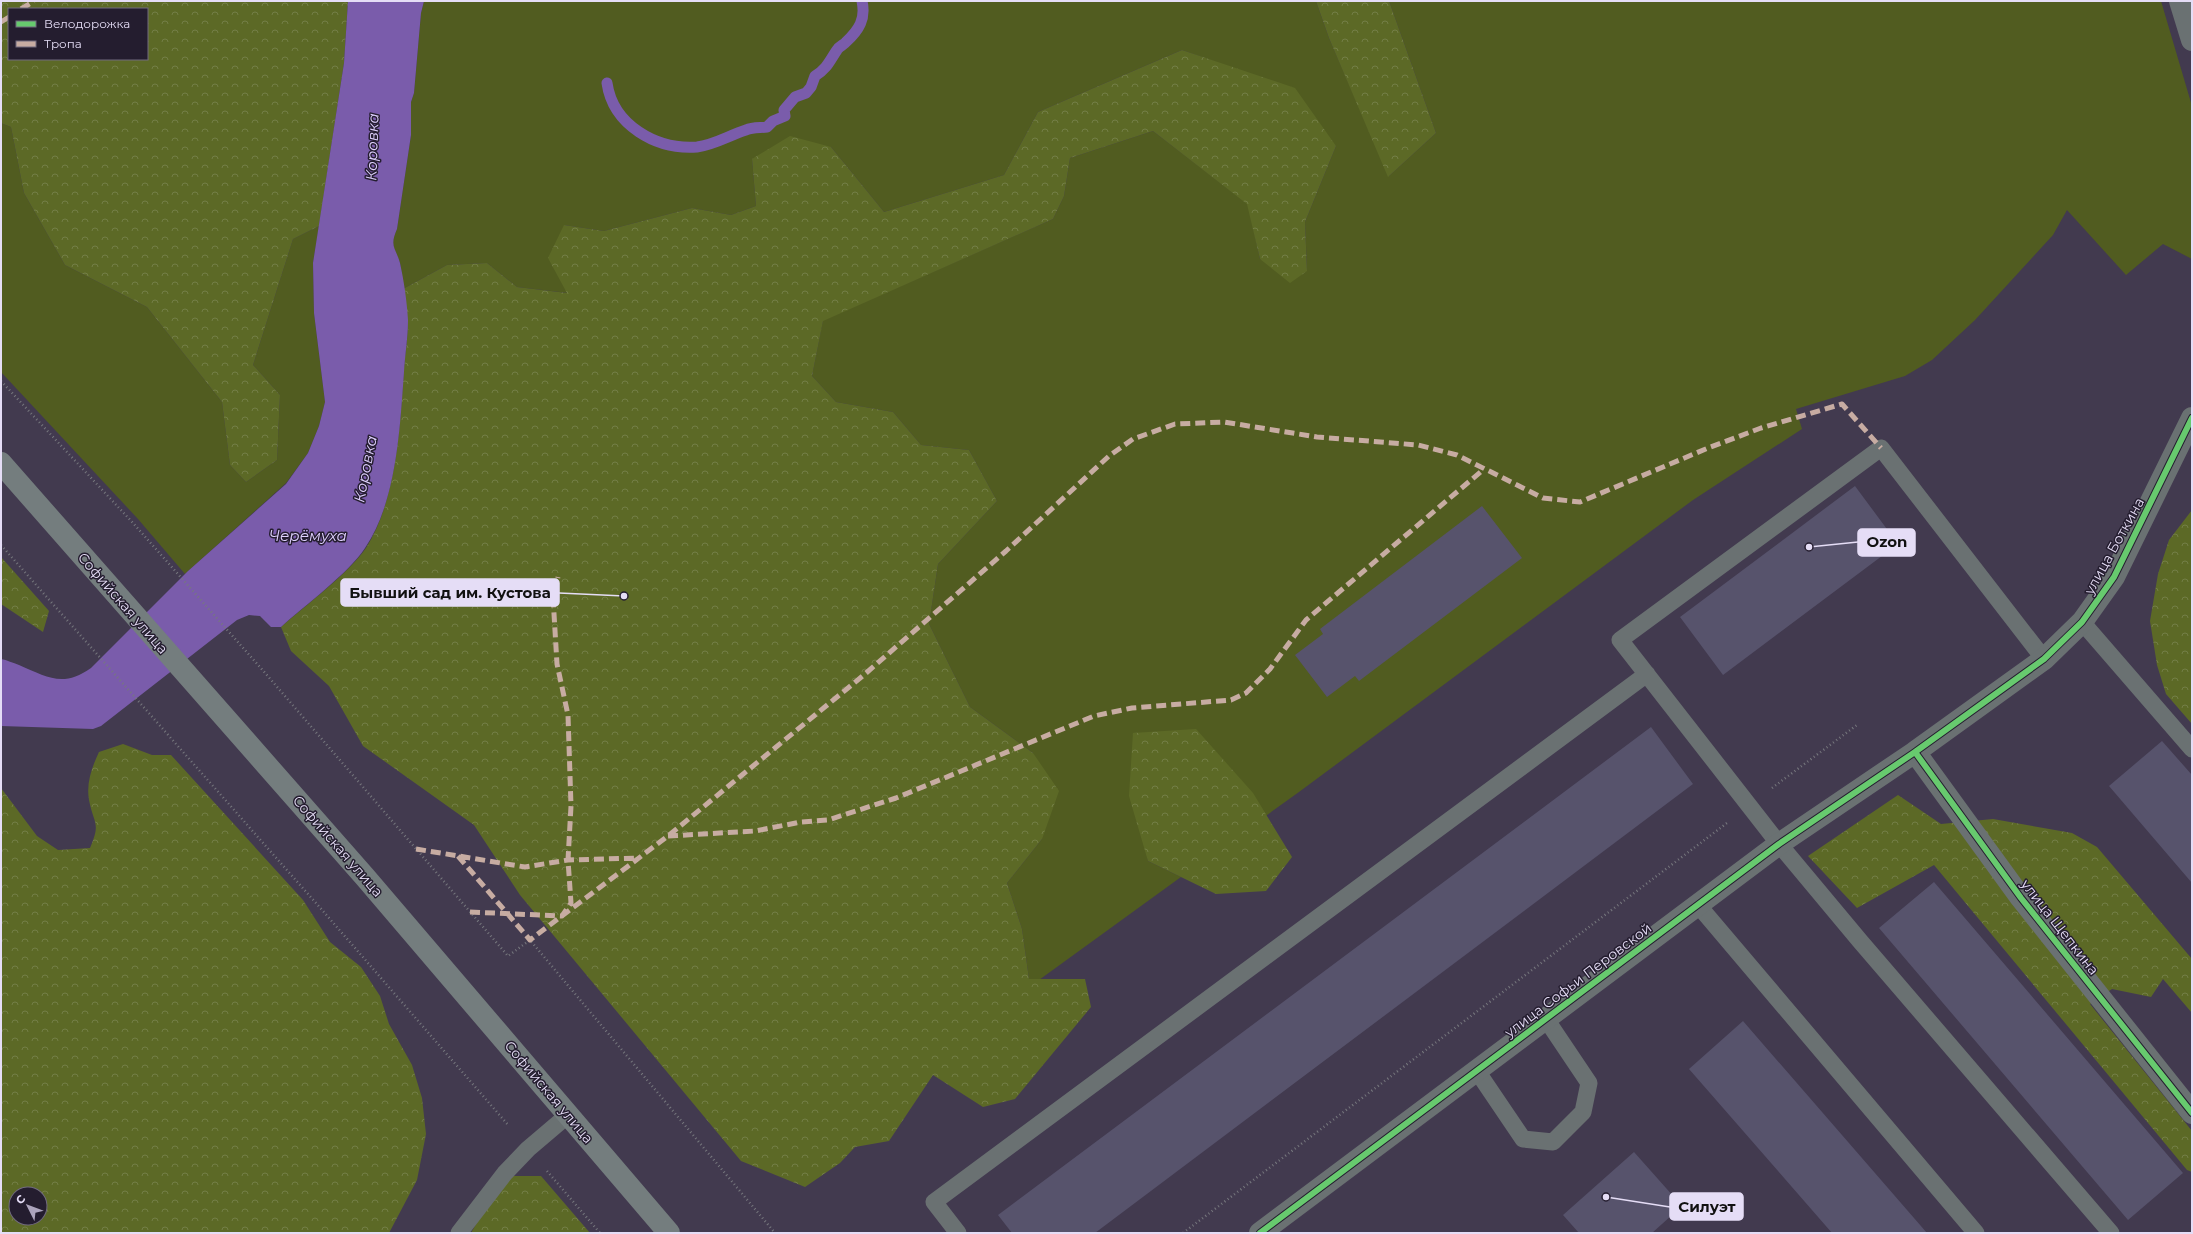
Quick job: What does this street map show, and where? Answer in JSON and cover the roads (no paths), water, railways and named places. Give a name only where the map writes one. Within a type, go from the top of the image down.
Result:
[{"type":"main road","name":"Софийская улица","points":[[1,463],[365,877],[669,1233]]},
{"type":"street","points":[[2180,1],[2192,40]]},
{"type":"street","name":"улица Боткина","points":[[1915,752],[2044,659],[2082,622],[2114,577],[2131,546],[2192,418]]},
{"type":"street","name":"улица Софьи Перовской","points":[[1260,1233],[1779,844],[1915,752]]},
{"type":"street","name":"улица Щепкина","points":[[1915,752],[2021,898],[2192,1113]]},
{"type":"lane","points":[[2044,659],[1881,448],[1620,640],[1779,844],[1860,941],[2111,1233]]},
{"type":"lane","points":[[2082,622],[2192,749]]},
{"type":"lane","points":[[958,1233],[934,1202],[1647,674]]},
{"type":"lane","points":[[1698,905],[1976,1233]]},
{"type":"lane","points":[[1477,1071],[1523,1139],[1553,1142],[1583,1112],[1589,1083],[1546,1019]]},
{"type":"lane","points":[[459,1233],[505,1173],[528,1149],[568,1115]]},
{"type":"water","name":"Черёмуха","points":[[348,1],[424,1],[421,13],[414,93],[411,102],[411,135],[397,229],[393,244],[403,277],[408,320],[401,416],[395,463],[390,486],[376,529],[365,548],[348,568],[326,589],[281,627],[271,627],[260,616],[249,615],[237,620],[101,726],[93,729],[1,726],[1,659],[47,676],[63,679],[72,678],[91,668],[188,571],[286,484],[308,453],[319,426],[325,402],[314,313],[313,263],[344,63]]},
{"type":"waterway","points":[[607,83],[611,98],[618,111],[627,122],[639,132],[666,144],[682,147],[703,146],[749,129],[767,127],[773,121],[785,116],[784,110],[795,97],[806,93],[811,87],[815,76],[825,67],[838,49],[855,33],[862,19],[862,1]]},
{"type":"place","name":"Ozon","points":[[1809,547]]},
{"type":"place","name":"Бывший сад им. Кустова","points":[[624,596]]},
{"type":"place","name":"Силуэт","points":[[1606,1197]]},
{"type":"water label","name":"Коровка","points":[[372,147]]},
{"type":"water label","name":"Коровка","points":[[365,469]]}]
